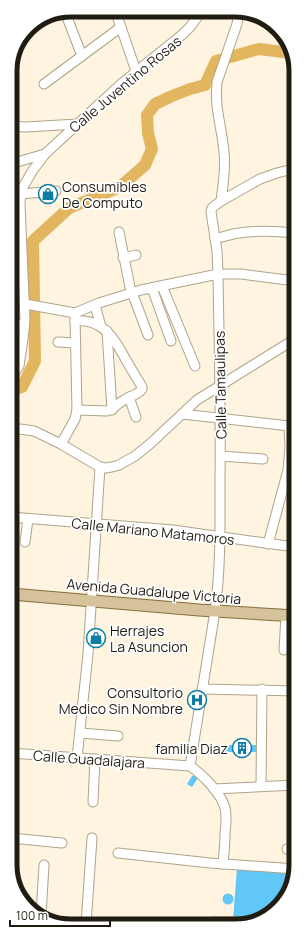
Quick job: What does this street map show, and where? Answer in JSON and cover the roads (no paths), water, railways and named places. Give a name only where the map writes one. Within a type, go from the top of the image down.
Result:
[{"type":"main road","name":"Avenida Guadalupe Victoria","points":[[17,595],[215,611],[289,615]]},
{"type":"street","points":[[67,17],[82,56]]},
{"type":"street","points":[[118,17],[136,71]]},
{"type":"street","name":"Calle Juventino Rosas","points":[[21,194],[23,187],[33,170],[45,154],[136,71],[183,34],[198,17]]},
{"type":"street","name":"Calle Tamaulipas","points":[[190,766],[218,589],[220,537],[220,385],[218,274],[211,212],[212,208],[221,201],[225,160],[216,91],[217,82],[230,46],[238,17]]},
{"type":"street","points":[[44,84],[121,27]]},
{"type":"street","points":[[17,126],[77,124]]},
{"type":"street","points":[[17,162],[45,154]]},
{"type":"street","points":[[221,201],[260,179],[289,170]]},
{"type":"street","points":[[17,369],[19,366],[24,328],[25,304],[20,214],[21,194],[56,191]]},
{"type":"street","points":[[215,239],[238,233],[263,231],[289,233]]},
{"type":"street","points":[[119,232],[128,281],[148,335]]},
{"type":"street","points":[[124,258],[136,255]]},
{"type":"street","points":[[75,317],[95,305],[132,293],[218,274],[241,274],[289,280]]},
{"type":"street","points":[[162,286],[194,366]]},
{"type":"street","points":[[152,288],[171,341]]},
{"type":"street","points":[[25,304],[75,317],[104,329],[113,337],[142,387],[141,391],[123,400],[112,410],[102,412],[77,410]]},
{"type":"street","points":[[95,305],[104,329],[112,410]]},
{"type":"street","points":[[61,444],[77,410],[75,317]]},
{"type":"street","points":[[17,324],[24,328]]},
{"type":"street","points":[[58,342],[76,343]]},
{"type":"street","points":[[17,430],[34,431],[61,444],[100,467],[112,467],[119,465],[135,456],[151,443],[197,400],[289,343]]},
{"type":"street","points":[[129,397],[136,417]]},
{"type":"street","points":[[182,414],[289,426]]},
{"type":"street","points":[[220,456],[263,459]]},
{"type":"street","points":[[268,544],[289,465]]},
{"type":"street","points":[[77,758],[87,674],[100,467]]},
{"type":"street","name":"Calle Mariano Matamoros","points":[[17,518],[173,530],[289,546]]},
{"type":"street","points":[[25,542],[28,519]]},
{"type":"street","points":[[284,650],[289,625]]},
{"type":"street","points":[[202,689],[289,691]]},
{"type":"street","points":[[261,786],[262,690]]},
{"type":"street","points":[[80,733],[118,736]]},
{"type":"street","name":"Calle Guadalajara","points":[[17,753],[190,766]]},
{"type":"street","points":[[93,802],[94,759]]},
{"type":"street","points":[[190,766],[200,773],[214,789],[225,808],[226,814],[223,864]]},
{"type":"street","points":[[214,789],[289,785]]},
{"type":"street","points":[[17,838],[62,842]]},
{"type":"street","points":[[90,919],[92,838]]},
{"type":"street","points":[[118,853],[223,864],[289,869]]},
{"type":"street","points":[[41,910],[44,866]]},
{"type":"waterway","points":[[17,388],[22,387],[35,361],[33,241],[69,208],[120,187],[145,165],[152,149],[148,133],[147,115],[155,104],[190,89],[205,85],[216,61],[259,49],[285,52]]},
{"type":"place","name":"Consumibles De Computo","points":[[48,194]]},
{"type":"place","name":"Herrajes La Asuncion","points":[[96,638]]},
{"type":"place","name":"Consultorio Medico Sin Nombre","points":[[197,700]]},
{"type":"place","name":"familia Diaz","points":[[242,748]]}]
